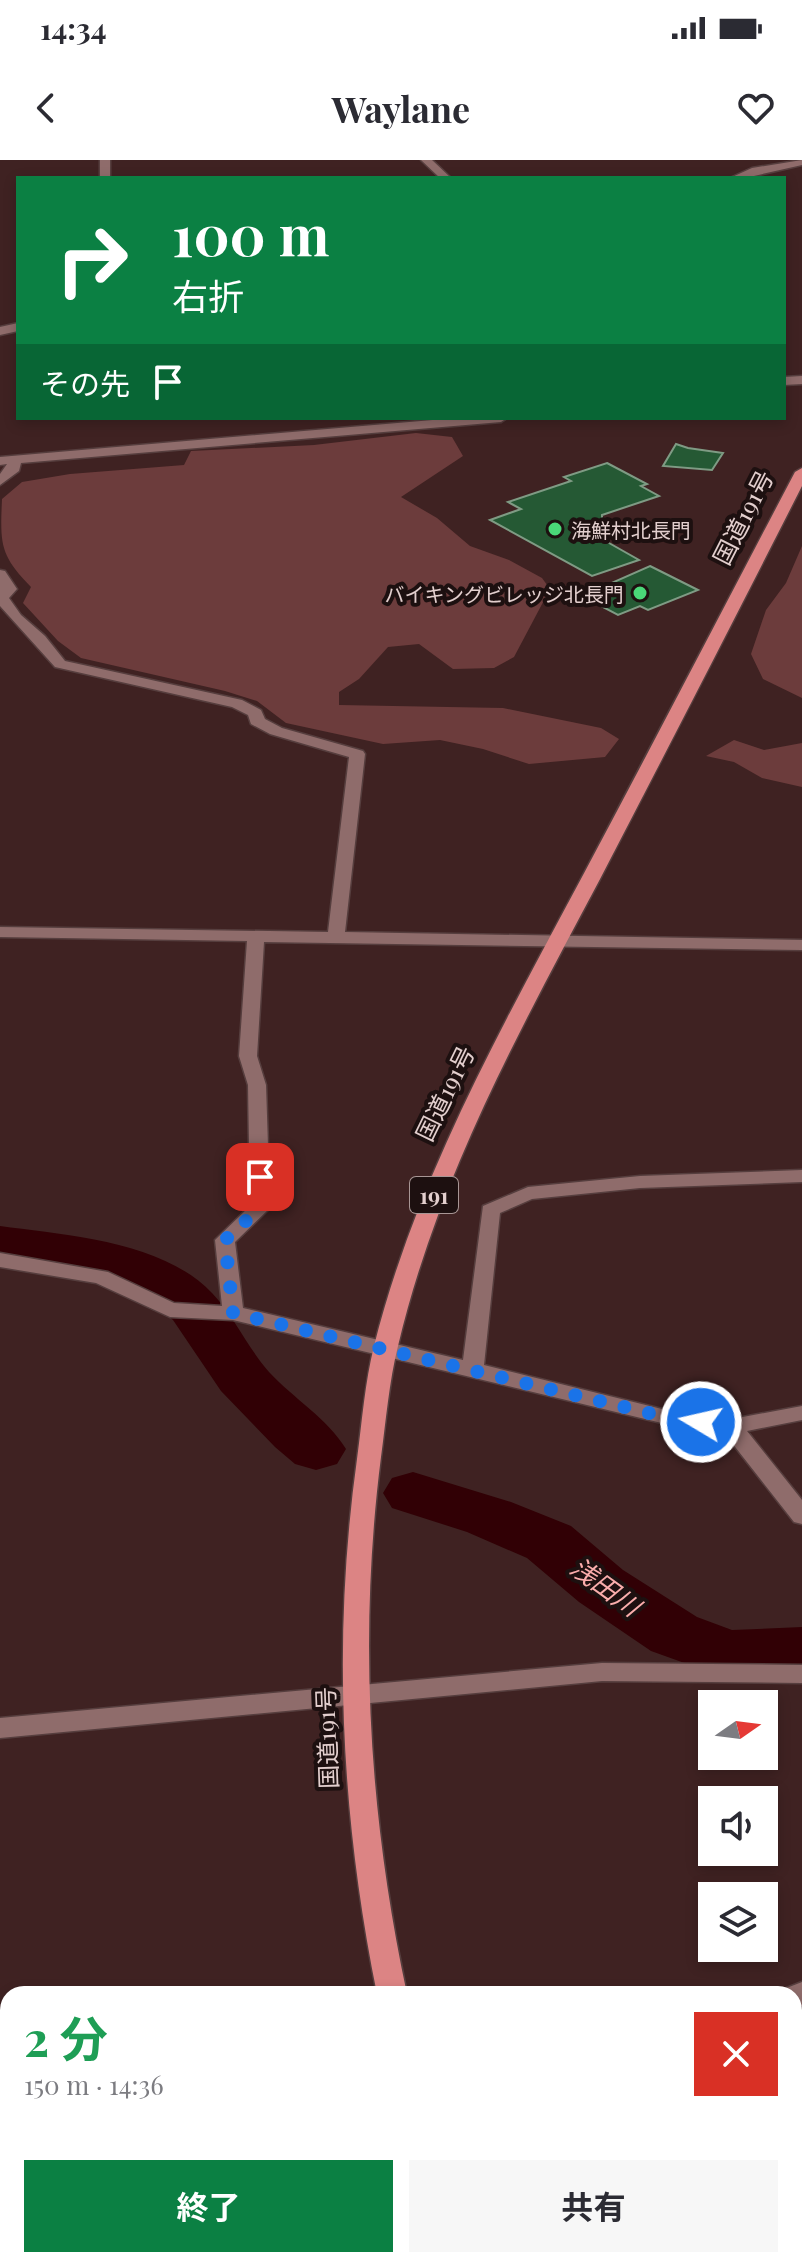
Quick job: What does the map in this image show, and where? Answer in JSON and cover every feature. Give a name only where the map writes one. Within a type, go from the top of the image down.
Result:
[{"type":"highway","name":"国道191号","points":[[391,1986],[361,1806],[357,1697],[358,1527],[386,1348],[417,1241],[446,1160],[555,941],[593,874],[802,472]]},
{"type":"street","points":[[426,160],[444,176]]},
{"type":"street","points":[[741,176],[777,163],[802,162]]},
{"type":"street","points":[[344,420],[352,431]]},
{"type":"street","points":[[7,460],[478,420]]},
{"type":"street","points":[[0,481],[14,468],[7,460]]},
{"type":"street","points":[[0,574],[10,589],[1,598],[60,664],[237,703],[256,713],[257,721],[276,731],[357,754],[336,936]]},
{"type":"street","points":[[0,932],[802,945]]},
{"type":"street","points":[[227,1313],[225,1240],[260,1208],[257,1085],[248,1056],[256,937]]},
{"type":"street","points":[[473,1370],[490,1210],[528,1193],[640,1182],[802,1176]]},
{"type":"street","points":[[0,1260],[101,1277],[170,1310],[227,1313],[386,1348],[670,1418],[732,1427],[802,1413]]},
{"type":"street","points":[[732,1427],[802,1516]]},
{"type":"street","points":[[0,1728],[602,1672],[802,1674]]},
{"type":"shaded area","points":[[416,433],[452,437],[463,456],[401,497],[437,518],[470,546],[509,560],[542,578],[550,589],[514,657],[494,668],[453,669],[419,644],[388,647],[359,679],[339,692],[339,705],[503,708],[601,728],[619,739],[605,757],[529,764],[483,749],[440,740],[383,744],[286,723],[257,701],[81,658],[58,641],[23,603],[31,587],[8,557],[1,528],[2,499],[22,482],[70,474],[184,465],[191,451],[314,445]]},
{"type":"shaded area","points":[[802,546],[802,698],[763,679],[751,654],[766,610],[786,583]]},
{"type":"shaded area","points":[[734,740],[764,750],[802,743],[802,787],[762,778],[734,762],[706,756]]},
{"type":"building","points":[[676,444],[723,453],[712,470],[663,466]]},
{"type":"building","name":"海鮮村北長門","points":[[607,463],[647,484],[641,486],[659,496],[602,515],[602,539],[639,560],[592,576],[490,520],[521,509],[508,502],[571,481],[564,477]]},
{"type":"building","name":"バイキングビレッジ北長門","points":[[650,566],[698,590],[648,610],[640,606],[618,615],[582,596]]},
{"type":"waterway","name":"浅田川","points":[[0,1243],[96,1258],[143,1273],[165,1284],[193,1307],[258,1397],[316,1449]]},
{"type":"waterway","name":"浅田川","points":[[413,1493],[489,1517],[549,1542],[601,1586],[674,1634],[729,1655],[802,1651]]},
{"type":"place","name":"海鮮村北長門","points":[[555,529]]},
{"type":"place","name":"バイキングビレッジ北長門","points":[[640,593]]},
{"type":"route","points":[[260,1177],[260,1208],[225,1240],[233,1313],[670,1418],[701,1422]]}]
